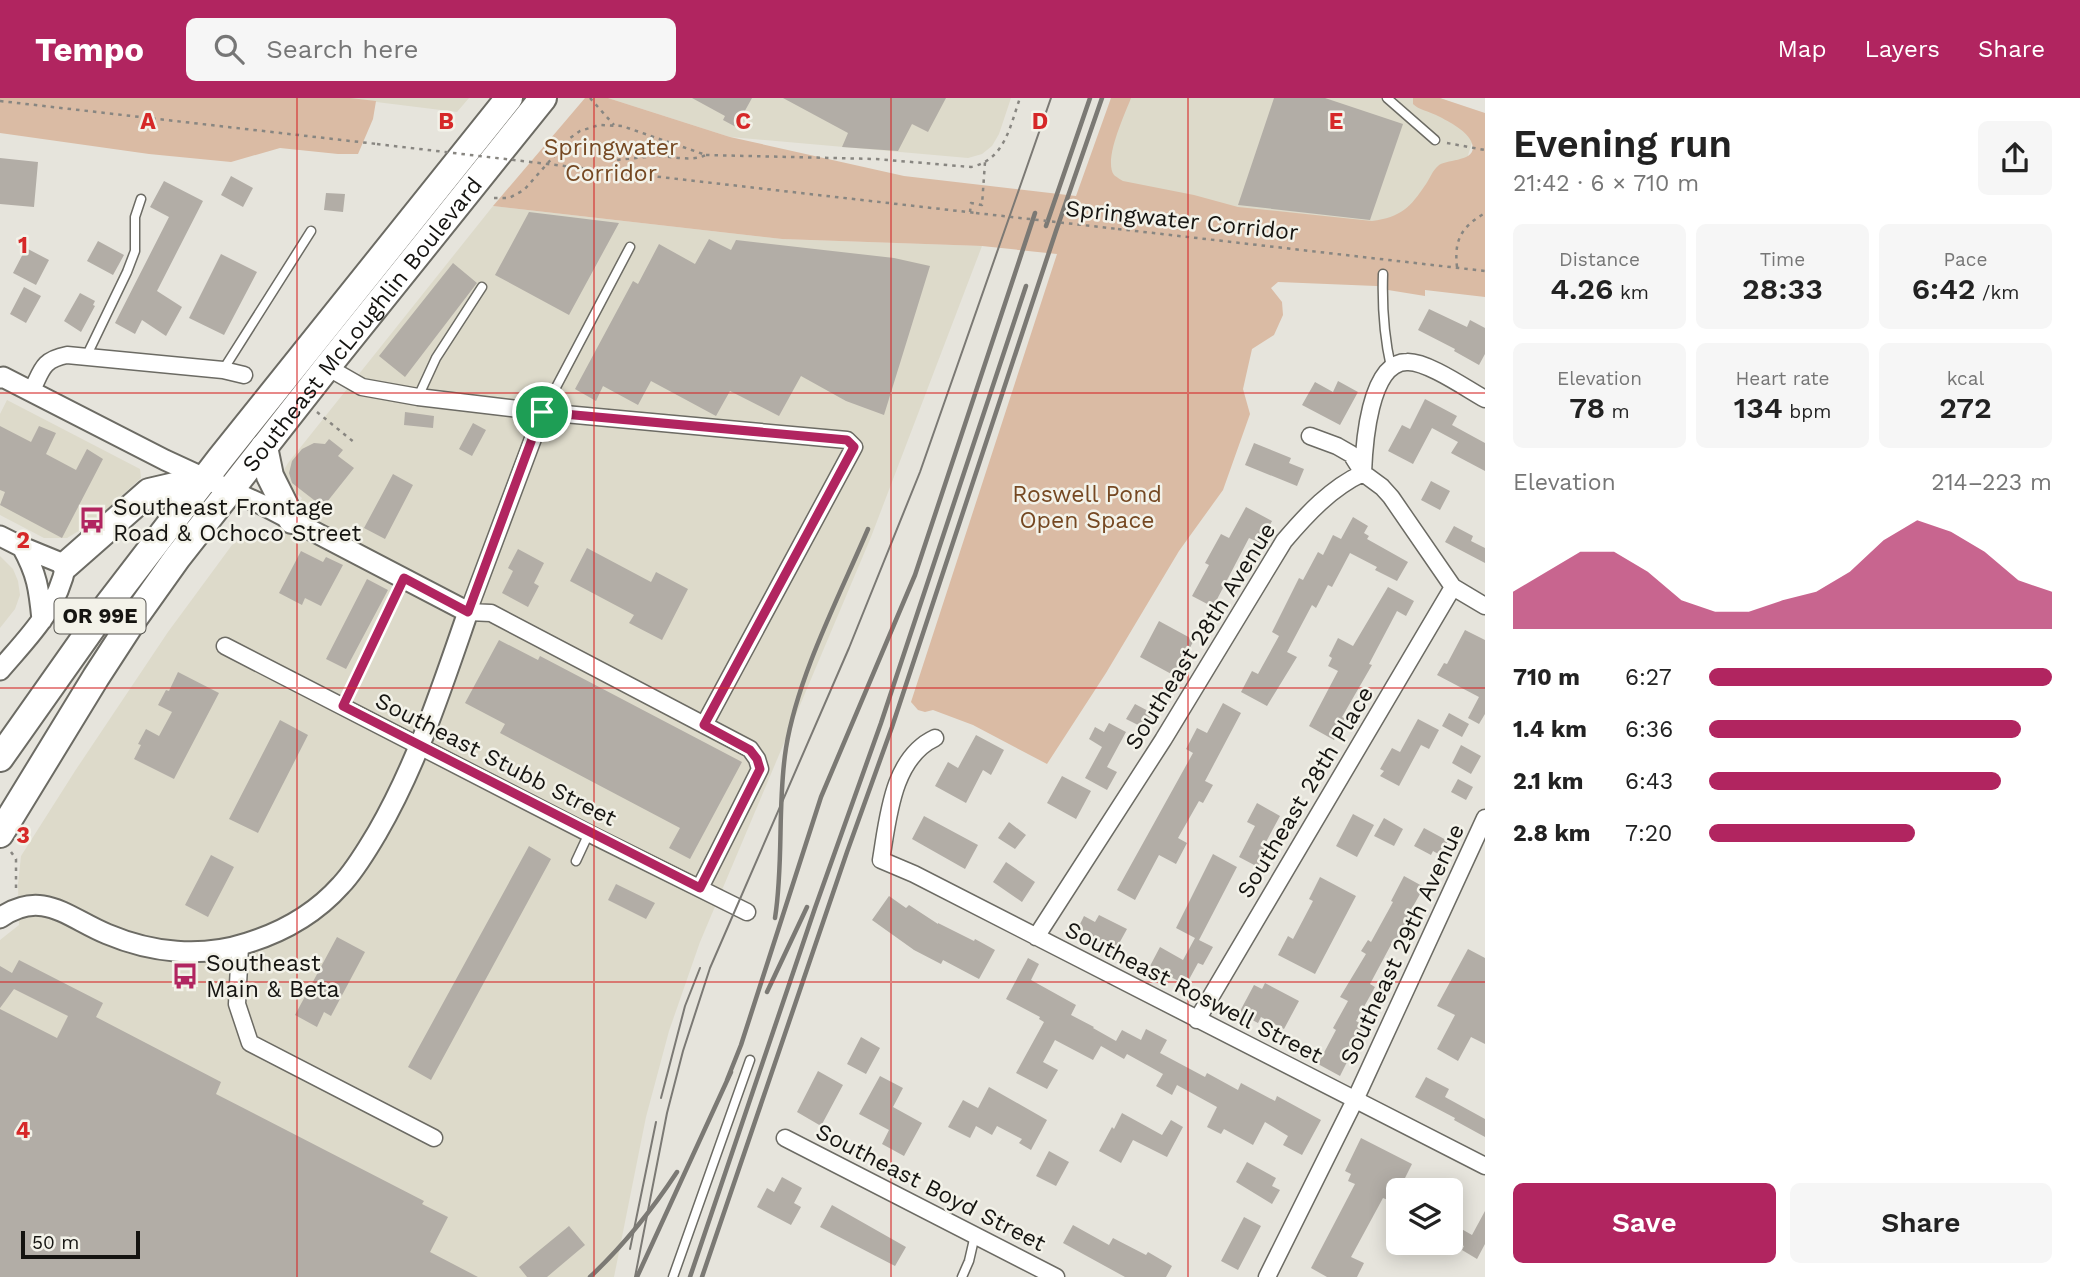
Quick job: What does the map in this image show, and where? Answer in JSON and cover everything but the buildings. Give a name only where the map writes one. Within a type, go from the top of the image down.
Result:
[{"type":"highway","name":"Southeast McLoughlin Boulevard","points":[[0,758],[108,605],[205,479],[509,98]]},
{"type":"highway","name":"Southeast McLoughlin Boulevard","points":[[4,841],[135,617],[230,490],[544,98]]},
{"type":"highway","points":[[264,447],[270,476],[292,520]]},
{"type":"highway","points":[[66,565],[149,492],[205,479]]},
{"type":"street","points":[[31,392],[51,358],[66,355],[223,370],[244,375]]},
{"type":"street","points":[[1363,473],[1366,423],[1382,379],[1391,367],[1406,361],[1423,365],[1485,399]]},
{"type":"street","points":[[327,367],[362,387],[418,397],[542,412],[847,440],[854,447],[704,725]]},
{"type":"street","points":[[1,377],[165,460],[292,520],[468,612],[491,613],[750,750],[760,769],[700,888]]},
{"type":"street","points":[[8,913],[29,905],[49,906],[118,938],[142,946],[206,952],[240,946],[269,936],[293,924],[321,904],[362,859],[420,744],[542,412]]},
{"type":"street","points":[[1310,436],[1344,450],[1355,460],[1363,473],[1382,486],[1453,587],[1485,606]]},
{"type":"street","name":"Southeast 28th Avenue","points":[[1036,937],[1163,740],[1284,541],[1304,517],[1334,491],[1363,473]]},
{"type":"street","points":[[0,536],[66,565],[59,592],[42,620],[0,670]]},
{"type":"street","points":[[22,547],[35,573],[42,620]]},
{"type":"street","name":"Southeast 28th Place","points":[[1197,1020],[1453,587]]},
{"type":"street","name":"Southeast Stubb Street","points":[[225,646],[747,912]]},
{"type":"street","name":"Southeast Roswell Street","points":[[935,738],[925,743],[912,756],[898,781],[888,817],[881,860],[914,874],[1485,1166]]},
{"type":"street","name":"Southeast 29th Avenue","points":[[1267,1277],[1355,1100],[1485,818]]},
{"type":"street","points":[[240,946],[237,1004],[250,1043],[434,1138]]},
{"type":"street","name":"Southeast Boyd Street","points":[[785,1138],[1056,1277]]},
{"type":"lane","points":[[1387,98],[1435,140]]},
{"type":"lane","points":[[86,357],[135,251],[135,217],[141,199]]},
{"type":"lane","points":[[223,370],[311,231]]},
{"type":"lane","points":[[542,412],[630,247]]},
{"type":"lane","points":[[1384,274],[1383,309],[1391,367]]},
{"type":"lane","points":[[418,397],[436,358],[482,287]]},
{"type":"lane","points":[[343,706],[404,578]]},
{"type":"lane","points":[[576,861],[589,833]]},
{"type":"lane","points":[[673,1277],[750,1060]]},
{"type":"lane","points":[[962,1277],[975,1235]]},
{"type":"path","points":[[590,98],[614,125]]},
{"type":"path","points":[[494,198],[509,198],[524,190],[570,138],[580,131],[599,125],[614,125],[706,155],[889,160],[971,167],[985,162],[1000,149],[1020,98]]},
{"type":"path","name":"Springwater Corridor","points":[[0,101],[1485,271]]},
{"type":"path","points":[[1435,140],[1485,150]]},
{"type":"path","points":[[611,171],[616,160],[657,156],[690,158],[706,155]]},
{"type":"path","points":[[970,212],[971,203],[982,205],[985,162]]},
{"type":"path","points":[[1457,267],[1455,251],[1460,236],[1464,229],[1485,213]]},
{"type":"path","points":[[302,399],[355,443]]},
{"type":"path","points":[[4,841],[16,859],[8,913]]},
{"type":"shaded area","points":[[344,98],[469,98],[457,112]]},
{"type":"shaded area","points":[[608,98],[1011,98],[992,146],[982,154],[968,158],[730,137]]},
{"type":"shaded area","points":[[1126,98],[1440,98],[1481,114],[1442,238],[1091,198]]},
{"type":"shaded area","points":[[493,206],[782,239],[982,246],[871,537],[700,942],[669,1031],[646,1117],[614,1277],[0,1277],[0,940],[19,925],[18,884],[21,856],[168,632],[232,545],[245,536],[260,532],[283,533],[302,498],[288,486],[284,478],[288,463]]},
{"type":"shaded area","points":[[7,400],[140,469],[141,478],[92,523],[67,538],[44,538],[0,515],[0,414]]},
{"type":"shaded area","points":[[0,556],[13,569],[20,595],[15,609],[0,628]]},
{"type":"green space","points":[[0,98],[350,98],[376,101],[373,119],[358,154],[280,148],[231,162],[149,154],[0,133]]},
{"type":"green space","name":"Roswell Pond Open Space","points":[[585,98],[608,98],[730,137],[904,176],[1076,196],[1111,98],[1131,98],[1116,137],[1111,159],[1114,175],[1123,181],[1238,207],[1372,221],[1404,210],[1438,166],[1471,153],[1471,141],[1465,133],[1413,104],[1413,98],[1440,98],[1485,113],[1485,297],[1425,290],[1425,296],[1376,286],[1278,282],[1271,288],[1282,302],[1283,315],[1274,335],[1252,349],[1243,389],[1250,414],[1223,490],[1179,551],[1106,673],[1047,764],[973,725],[933,710],[918,710],[911,702],[1057,254],[982,246],[782,239],[493,206]]},
{"type":"tram line","points":[[635,1277],[667,1113],[683,1051],[710,968],[849,648],[920,472],[1051,98]]},
{"type":"tram line","points":[[661,1098],[685,1006],[700,968]]},
{"type":"tram line","points":[[630,1249],[656,1122]]},
{"type":"railway","points":[[1046,226],[1090,98]]},
{"type":"railway","points":[[702,1277],[892,727],[1102,98]]},
{"type":"railway","points":[[727,1080],[741,1045],[821,797],[915,575],[1035,213]]},
{"type":"railway","points":[[690,1277],[881,723],[1026,286]]},
{"type":"railway","points":[[775,918],[783,769],[792,720],[821,637],[868,529]]},
{"type":"railway","points":[[767,992],[807,907]]},
{"type":"railway","points":[[637,1277],[731,1072]]},
{"type":"railway","points":[[590,1277],[636,1227],[677,1172]]},
{"type":"place","name":"Southeast Frontage Road & Ochoco Street","points":[[92,520]]},
{"type":"place","name":"Southeast Main & Beta","points":[[185,976]]},
{"type":"route","points":[[542,412],[847,440],[854,447],[704,725],[750,750],[760,769],[700,888],[343,706],[404,578],[468,612],[542,412]]}]
